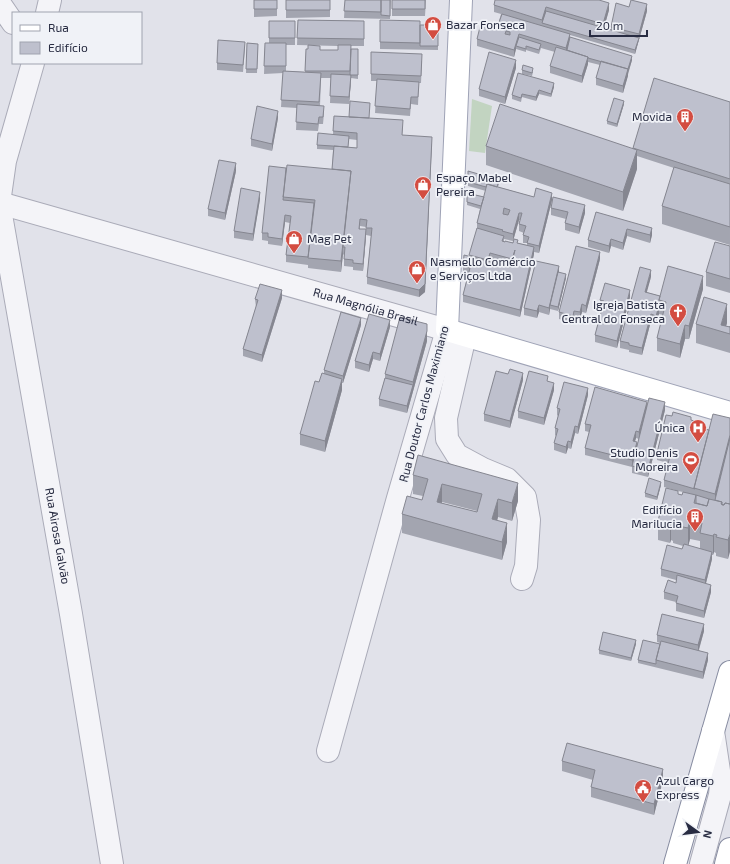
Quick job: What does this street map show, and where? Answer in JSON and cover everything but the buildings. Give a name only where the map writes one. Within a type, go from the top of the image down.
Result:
[{"type":"main road","name":"Rua Doutor Carlos Maximiano","points":[[456,333],[461,0]]},
{"type":"main road","name":"Rua Magnólia Brasil","points":[[456,333],[730,413]]},
{"type":"main road","points":[[675,864],[730,672]]},
{"type":"main road","points":[[726,864],[730,849]]},
{"type":"street","points":[[47,12],[50,0]]},
{"type":"street","points":[[0,4],[12,22]]},
{"type":"street","points":[[0,196],[2,158],[33,64]]},
{"type":"street","name":"Rua Magnólia Brasil","points":[[0,203],[456,333]]},
{"type":"street","name":"Rua Airosa Galvão","points":[[0,208],[71,614],[112,864]]},
{"type":"street","points":[[456,333],[446,418],[447,438],[456,455],[507,479],[525,497],[529,520],[526,566],[522,579]]},
{"type":"street","name":"Rua Doutor Carlos Maximiano","points":[[328,751],[398,498],[456,333]]},
{"type":"street","points":[[701,864],[720,795],[721,784],[713,731]]},
{"type":"green space","points":[[472,99],[492,106],[485,153],[469,151]]},
{"type":"place","name":"Bazar Fonseca","points":[[433,40]]},
{"type":"place","name":"Movida","points":[[685,132]]},
{"type":"place","name":"Espaço Mabel Pereira","points":[[423,200]]},
{"type":"place","name":"Mag Pet","points":[[294,254]]},
{"type":"place","name":"Nasmello Comércio e Serviços Ltda","points":[[417,284]]},
{"type":"place","name":"Igreja Batista Central do Fonseca","points":[[678,327]]},
{"type":"place","name":"Única","points":[[698,443]]},
{"type":"place","name":"Studio Denis Moreira","points":[[691,475]]},
{"type":"place","name":"Edifício Marilucia","points":[[695,532]]},
{"type":"place","name":"Azul Cargo Express","points":[[643,803]]}]
